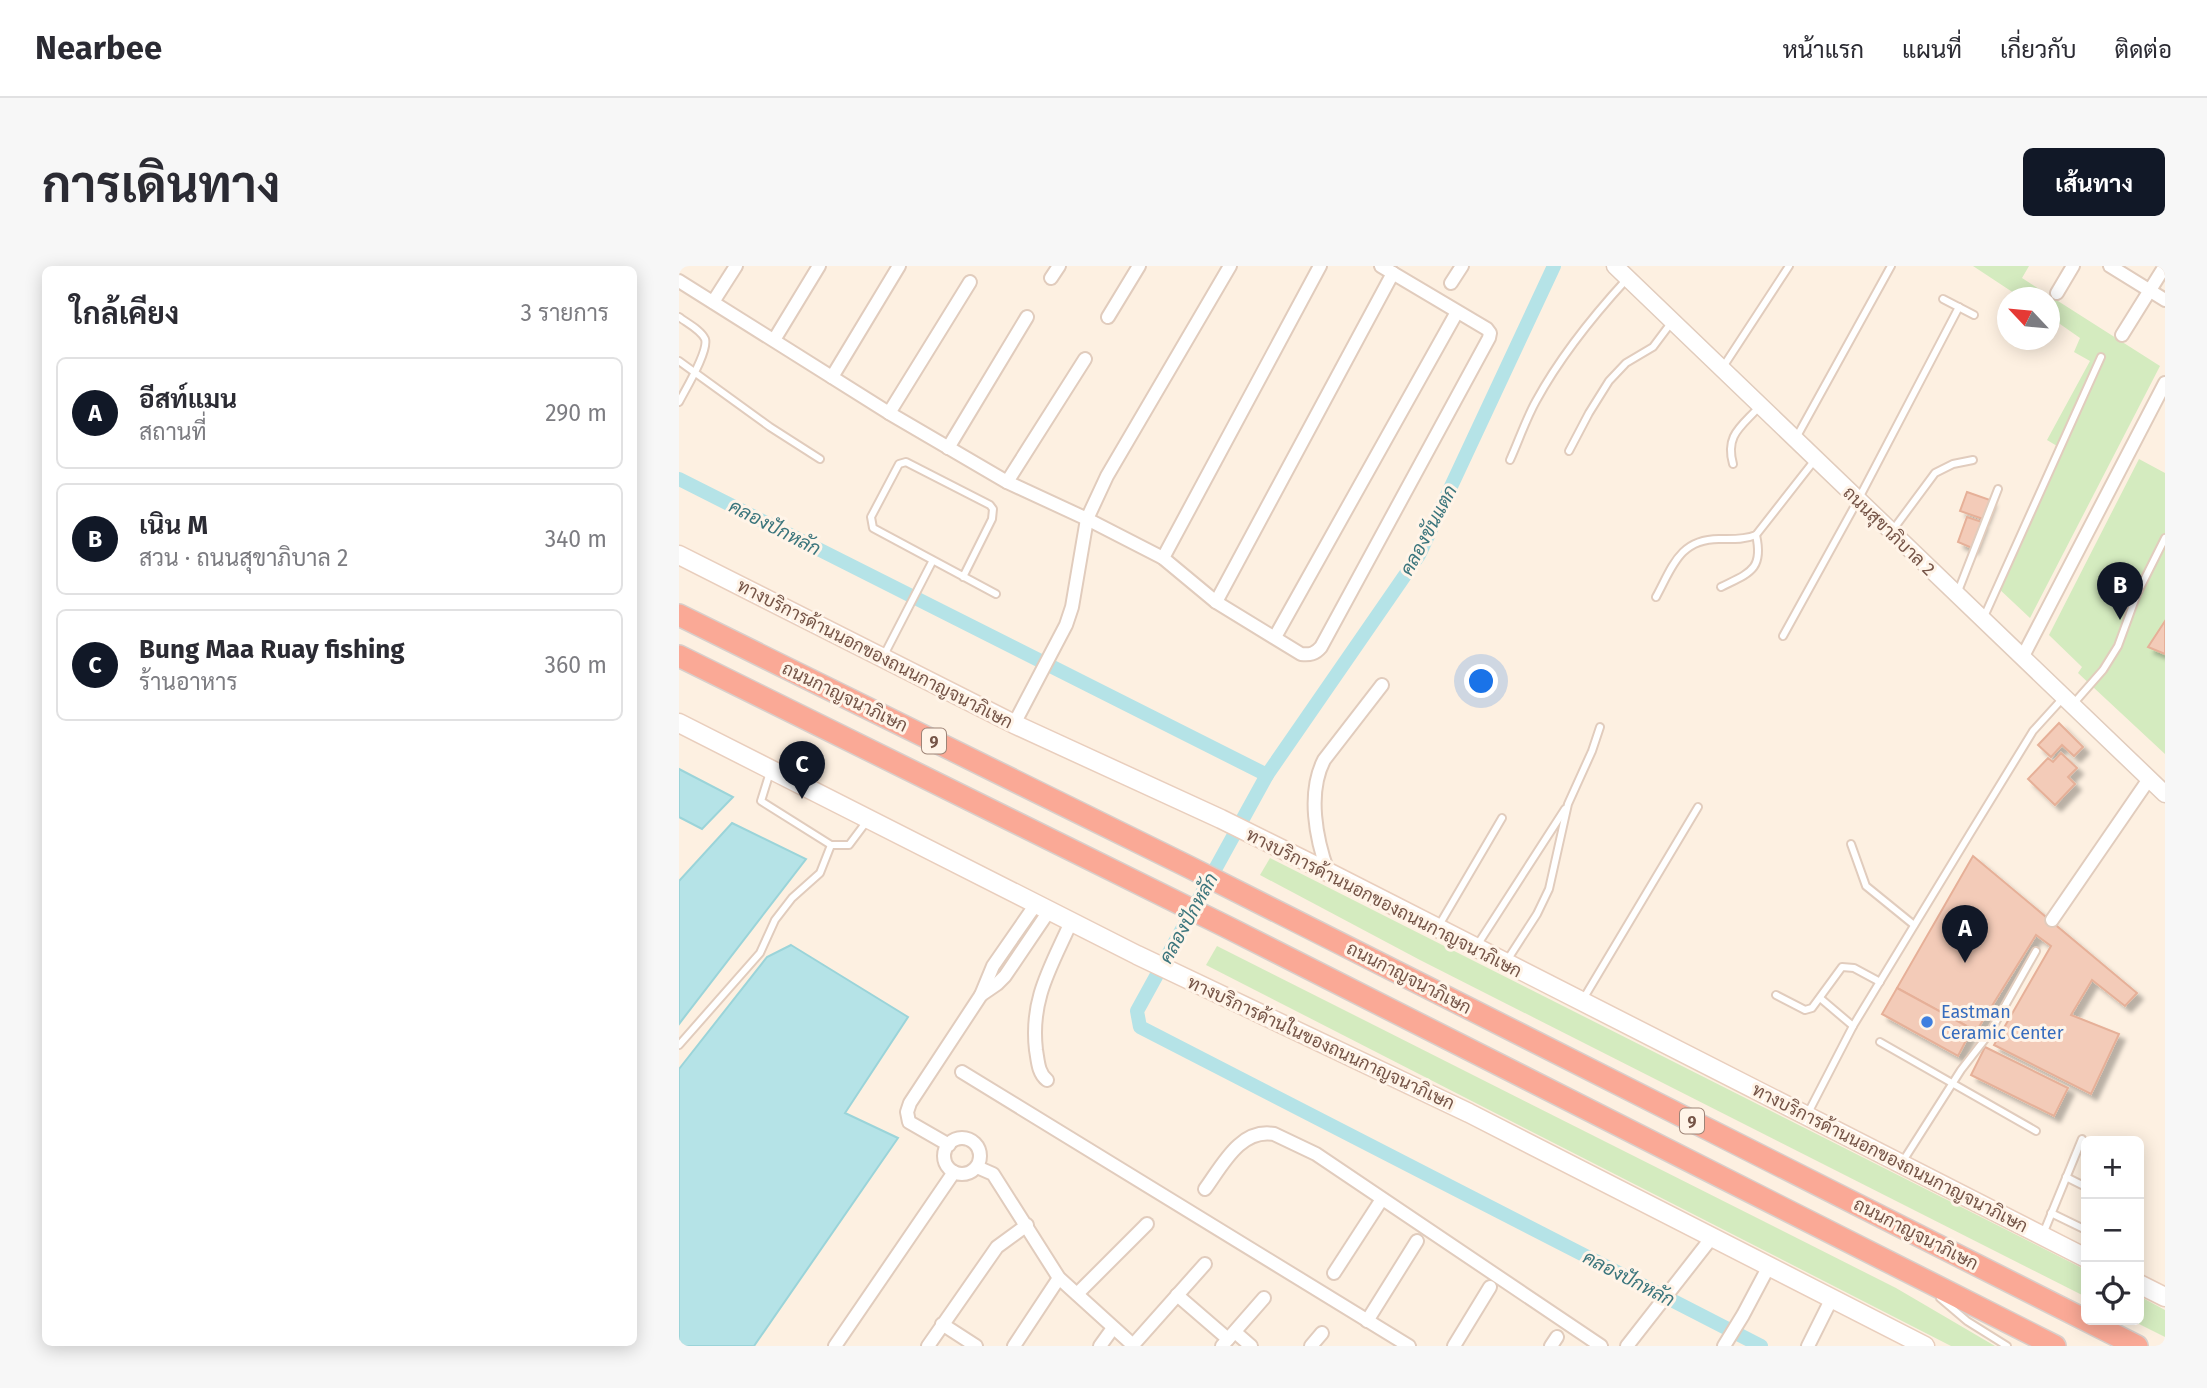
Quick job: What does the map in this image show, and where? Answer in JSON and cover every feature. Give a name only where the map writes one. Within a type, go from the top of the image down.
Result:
[{"type":"highway","name":"ถนนกาญจนาภิเษก","points":[[679,615],[1247,896],[2137,1346]]},
{"type":"highway","name":"ถนนกาญจนาภิเษก","points":[[679,656],[1227,927],[2055,1346]]},
{"type":"main road","name":"ทางบริการด้านนอกของถนนกาญจนาภิเษก","points":[[679,555],[1014,724],[1221,819],[1328,872],[2081,1256]]},
{"type":"main road","name":"ทางบริการด้านในของถนนกาญจนาภิเษก","points":[[679,723],[1137,955],[1469,1112],[1925,1346]]},
{"type":"main road","points":[[2144,1286],[2165,1297]]},
{"type":"street","points":[[713,302],[736,266]]},
{"type":"street","points":[[774,340],[819,266]]},
{"type":"street","points":[[832,377],[899,266]]},
{"type":"street","points":[[1051,278],[1059,266]]},
{"type":"street","points":[[1108,317],[1139,266]]},
{"type":"street","points":[[1014,724],[1039,680],[1072,607],[1087,519],[1107,476],[1230,266]]},
{"type":"street","points":[[1163,558],[1320,266]]},
{"type":"street","points":[[1451,283],[1462,266]]},
{"type":"street","points":[[2060,288],[2073,266]]},
{"type":"street","points":[[2110,266],[2165,300]]},
{"type":"street","points":[[2122,335],[2165,266]]},
{"type":"street","points":[[679,281],[889,413],[1007,482],[1163,558],[1216,602],[1301,654],[1316,653],[1321,647],[1489,338],[1487,329],[1387,270],[1216,602]]},
{"type":"street","name":"ถนนสุขาภิบาล 2","points":[[1620,270],[1982,621],[2165,794]]},
{"type":"street","points":[[889,413],[970,282]]},
{"type":"street","points":[[1275,637],[1457,312]]},
{"type":"street","points":[[948,448],[1027,317]]},
{"type":"street","points":[[1007,482],[1085,359]]},
{"type":"street","points":[[2022,659],[2165,383]]},
{"type":"street","points":[[1328,872],[1318,846],[1318,773],[1324,760],[1383,685]]},
{"type":"street","points":[[2052,920],[2149,779]]},
{"type":"street","points":[[949,1145],[909,1122],[907,1112],[914,1094],[982,995],[1005,976],[1042,908]]},
{"type":"street","points":[[1047,1080],[1041,1075],[1038,1062],[1035,1016],[1038,998],[1071,922]]},
{"type":"street","points":[[962,1072],[1409,1346]]},
{"type":"street","points":[[1206,1189],[1238,1144],[1269,1133],[1315,1154],[1601,1346]]},
{"type":"street","points":[[958,1139],[975,1143],[980,1159],[977,1167],[962,1174],[954,1172],[947,1166],[944,1158],[949,1145],[958,1139]]},
{"type":"street","points":[[977,1167],[993,1174],[1059,1278],[1133,1346],[1205,1264]]},
{"type":"street","points":[[835,1346],[954,1172]]},
{"type":"street","points":[[1334,1273],[1383,1199]]},
{"type":"street","points":[[1077,1294],[1147,1224]]},
{"type":"street","points":[[927,1346],[997,1247],[1027,1225]]},
{"type":"street","points":[[1631,1345],[1679,1277],[1713,1236]]},
{"type":"street","points":[[1367,1321],[1417,1241]]},
{"type":"street","points":[[1724,1346],[1744,1315],[1769,1266]]},
{"type":"street","points":[[1014,1346],[1059,1278]]},
{"type":"street","points":[[1454,1346],[1490,1287]]},
{"type":"street","points":[[1177,1295],[1229,1339],[1251,1346]]},
{"type":"street","points":[[1229,1339],[1264,1298]]},
{"type":"street","points":[[1808,1346],[1832,1298]]},
{"type":"street","points":[[942,1324],[976,1346]]},
{"type":"street","points":[[1100,1346],[1113,1328]]},
{"type":"street","points":[[1311,1346],[1322,1334]]},
{"type":"lane","points":[[1722,369],[1789,266]]},
{"type":"lane","points":[[1795,439],[1891,266]]},
{"type":"lane","points":[[1510,460],[1536,401],[1596,313],[1620,270]]},
{"type":"lane","points":[[1943,299],[1974,315]]},
{"type":"lane","points":[[1783,636],[1959,307]]},
{"type":"lane","points":[[679,317],[704,336],[706,344],[679,402]]},
{"type":"lane","points":[[1569,451],[1609,381],[1626,363],[1653,346],[1672,322]]},
{"type":"lane","points":[[1982,621],[2101,357]]},
{"type":"lane","points":[[679,360],[770,427],[821,459]]},
{"type":"lane","points":[[1733,464],[1729,446],[1732,438],[1760,406]]},
{"type":"lane","points":[[1656,597],[1681,553],[1694,542],[1756,535],[1815,460]]},
{"type":"lane","points":[[1891,533],[1935,473],[1953,464],[1973,460]]},
{"type":"lane","points":[[963,577],[992,519],[993,509],[907,462],[902,462],[896,467],[871,517],[871,524],[879,533],[932,562],[996,594]]},
{"type":"lane","points":[[1957,596],[1998,489]]},
{"type":"lane","points":[[1721,587],[1749,573],[1755,567],[1760,550],[1756,535]]},
{"type":"lane","points":[[1807,1115],[1853,1026],[2033,731],[2103,670],[2118,646],[2137,594],[2165,538]]},
{"type":"lane","points":[[883,658],[932,562]]},
{"type":"lane","points":[[1505,964],[1537,914],[1549,889],[1568,804],[1600,727]]},
{"type":"lane","points":[[771,770],[761,801],[831,845],[849,845],[868,820]]},
{"type":"lane","points":[[1475,948],[1568,804]]},
{"type":"lane","points":[[1581,1003],[1698,807]]},
{"type":"lane","points":[[1437,929],[1502,818]]},
{"type":"lane","points":[[1851,844],[1866,886],[1914,925]]},
{"type":"lane","points":[[679,1045],[760,953],[775,920],[792,898],[820,873],[831,845]]},
{"type":"lane","points":[[1902,1163],[1952,1083],[1989,1034],[2036,951]]},
{"type":"lane","points":[[1776,995],[1805,1010],[1812,1008],[1842,967],[1854,968],[1880,982]]},
{"type":"lane","points":[[1821,998],[1853,1026]]},
{"type":"lane","points":[[1879,1042],[2036,1131]]},
{"type":"lane","points":[[2042,1236],[2081,1141]]},
{"type":"lane","points":[[2066,1177],[2081,1184]]},
{"type":"lane","points":[[2051,1213],[2081,1228]]},
{"type":"lane","points":[[1910,1272],[1967,1321],[2007,1346]]},
{"type":"green space","points":[[1973,266],[2029,266],[2022,278],[2036,287],[2005,287]]},
{"type":"green space","points":[[2060,302],[2160,366],[2030,618],[1997,587],[2057,446],[2047,440],[2090,361],[2074,352],[2080,338],[2060,324]]},
{"type":"green space","points":[[2139,459],[2165,473],[2165,754],[2078,673],[2082,667],[2049,635]]},
{"type":"green space","points":[[1270,858],[2081,1267],[2081,1294],[1420,960],[1260,875]]},
{"type":"green space","points":[[1217,946],[1896,1288],[1995,1346],[1951,1346],[1206,965]]},
{"type":"green space","points":[[2144,1299],[2165,1310],[2165,1337],[2141,1325],[2144,1325]]},
{"type":"water","points":[[679,769],[733,797],[702,829],[679,817]]},
{"type":"water","points":[[732,823],[806,859],[679,1024],[679,881]]},
{"type":"water","points":[[791,945],[908,1017],[845,1113],[898,1138],[754,1346],[679,1346],[679,1069],[767,957]]},
{"type":"building","points":[[1967,492],[1990,500],[1983,519],[1960,511]]},
{"type":"building","points":[[1967,517],[1982,522],[1972,548],[1958,542]]},
{"type":"building","points":[[2165,621],[2165,654],[2148,647]]},
{"type":"building","points":[[2059,723],[2083,747],[2074,756],[2062,745],[2051,757],[2038,745]]},
{"type":"building","points":[[2061,753],[2077,768],[2068,777],[2075,784],[2055,805],[2028,779],[2048,758],[2053,762]]},
{"type":"building","points":[[1973,856],[2137,993],[2125,1006],[2092,980],[2071,1015],[2119,1034],[2091,1094],[1994,1045],[2051,946],[2036,935],[1977,1030],[1897,988]]},
{"type":"building","name":"Eastman Ceramic Center","points":[[1897,988],[1972,1029],[1958,1056],[1882,1014]]},
{"type":"building","points":[[1985,1047],[2068,1088],[2054,1116],[1971,1075]]},
{"type":"waterway","name":"คลองปักหลัก","points":[[1554,266],[1419,555],[1267,775],[1137,1011],[1140,1027],[1761,1346]]},
{"type":"waterway","name":"คลองปักหลัก","points":[[679,479],[1267,775]]},
{"type":"place","name":"เนิน M","points":[[2120,620]]},
{"type":"place","name":"Bung Maa Ruay fishing","points":[[802,799]]},
{"type":"place","name":"อีสท์แมน","points":[[1965,963]]},
{"type":"place","name":"Eastman Ceramic Center","points":[[1927,1022]]},
{"type":"water label","name":"คลองขันแตก","points":[[1428,530]]}]
